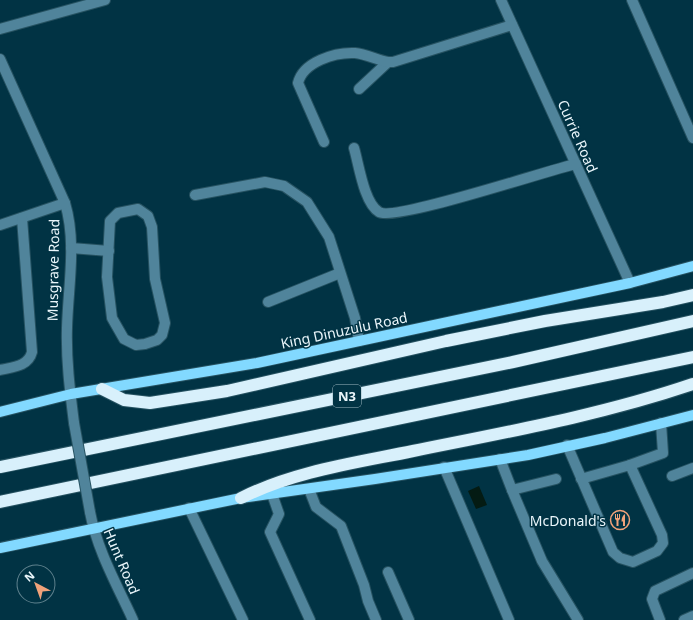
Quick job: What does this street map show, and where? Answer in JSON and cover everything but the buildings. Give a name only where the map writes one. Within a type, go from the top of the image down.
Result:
[{"type":"highway","points":[[102,389],[124,400],[150,403],[227,391],[453,340],[545,321],[663,302],[693,295]]},
{"type":"highway","name":"N3","points":[[0,467],[513,362],[693,321]]},
{"type":"highway","name":"N3","points":[[0,502],[693,357]]},
{"type":"highway","points":[[241,498],[261,488],[312,472],[586,415],[638,402],[693,384]]},
{"type":"main road","name":"King Dinuzulu Road","points":[[0,412],[71,394],[257,363],[630,283],[693,266]]},
{"type":"main road","points":[[0,548],[93,527],[241,498],[528,455],[567,445],[605,438],[693,415]]},
{"type":"street","points":[[0,29],[105,0]]},
{"type":"street","name":"Currie Road","points":[[501,0],[630,283]]},
{"type":"street","points":[[632,0],[693,138]]},
{"type":"street","points":[[359,89],[388,62],[512,25]]},
{"type":"street","points":[[324,142],[298,83],[300,76],[312,65],[325,59],[344,54],[355,53],[388,62]]},
{"type":"street","name":"Musgrave Road","points":[[0,59],[66,203],[71,228],[67,329],[74,423]]},
{"type":"street","points":[[354,148],[368,197],[379,212],[384,214],[400,213],[427,206],[576,164]]},
{"type":"street","points":[[195,195],[265,182],[284,186],[307,202],[329,237],[355,318],[359,341]]},
{"type":"street","points":[[0,225],[66,203]]},
{"type":"street","points":[[138,210],[148,216],[152,227],[155,279],[165,322],[165,330],[157,340],[146,344],[136,345],[124,339],[118,330],[112,318],[110,304],[107,277],[109,251],[109,228],[113,217],[123,211],[138,210]]},
{"type":"street","points":[[0,370],[22,365],[29,359],[32,352],[22,218]]},
{"type":"street","points":[[71,248],[109,251]]},
{"type":"street","points":[[268,302],[340,274]]},
{"type":"street","name":"Hunt Road","points":[[74,423],[93,527],[133,620]]},
{"type":"street","points":[[581,479],[630,465],[663,453],[662,424]]},
{"type":"street","points":[[567,445],[613,552],[620,558],[633,562],[657,551],[663,543],[659,528],[630,465]]},
{"type":"street","points":[[500,459],[542,561],[578,620]]},
{"type":"street","points":[[444,467],[509,620]]},
{"type":"street","points":[[672,476],[693,468]]},
{"type":"street","points":[[512,490],[556,479]]},
{"type":"street","points":[[308,489],[316,507],[341,526],[376,620]]},
{"type":"street","points":[[272,494],[279,514],[270,532],[310,620]]},
{"type":"street","points":[[189,508],[243,620]]},
{"type":"street","points":[[388,572],[409,620]]},
{"type":"street","points":[[660,620],[652,599],[655,591],[693,572]]},
{"type":"street","points":[[684,620],[693,616]]},
{"type":"shaded area","points":[[479,486],[487,505],[476,509],[468,491]]},
{"type":"place","name":"McDonald's","points":[[620,520]]}]
